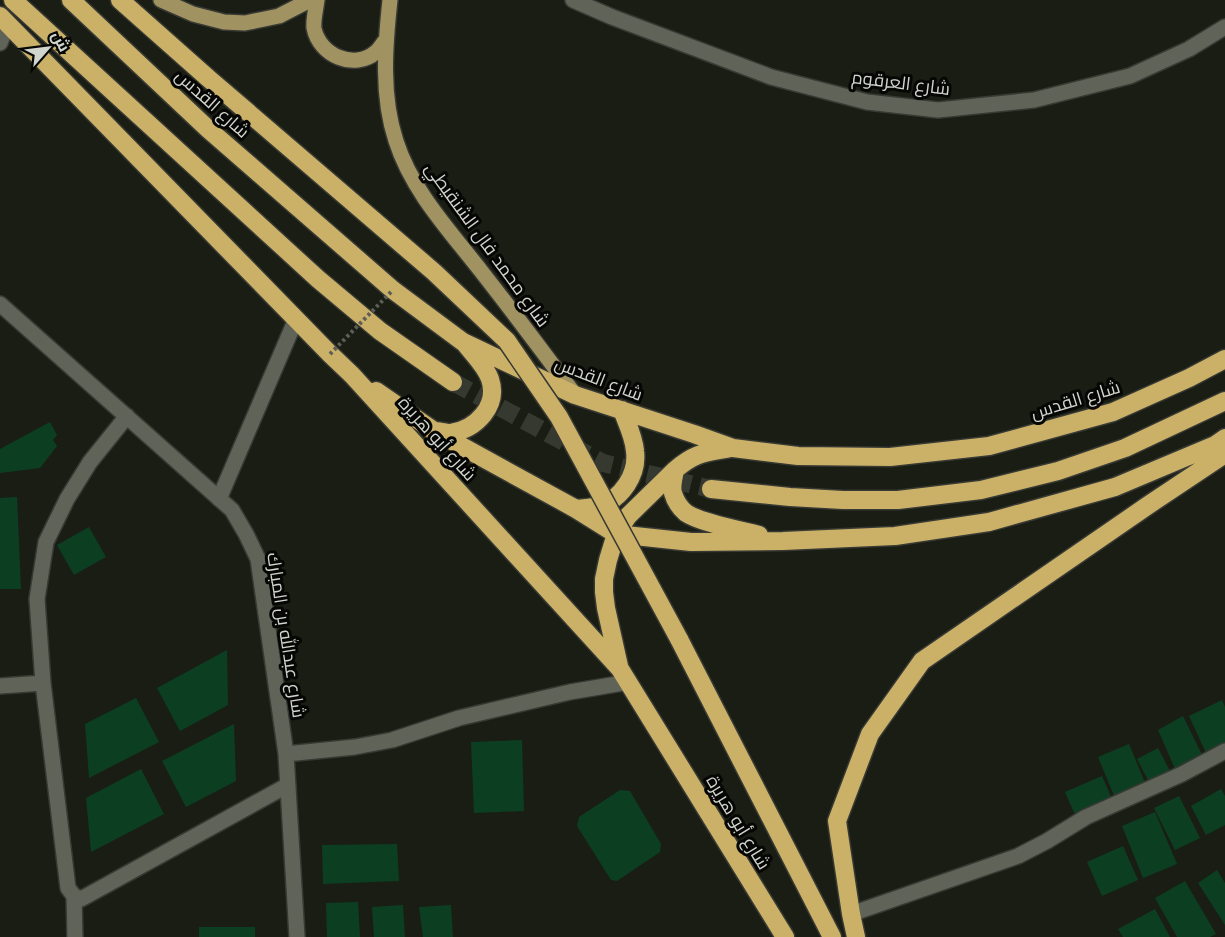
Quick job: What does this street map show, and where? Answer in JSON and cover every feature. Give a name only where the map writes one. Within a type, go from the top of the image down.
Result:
[{"type":"highway","points":[[13,0],[318,279],[380,332],[453,382]]},
{"type":"highway","name":"شارع القدس","points":[[71,0],[208,129],[393,290],[463,342],[575,394],[733,448],[798,456],[890,457],[989,446],[1113,412],[1225,359]]},
{"type":"highway","name":"شارع أبو هريرة","points":[[120,0],[434,272],[507,341],[559,417],[679,639],[832,937]]},
{"type":"highway","name":"شارع أبو هريرة","points":[[4,21],[352,375],[624,676],[785,937]]},
{"type":"highway","points":[[434,431],[450,433],[470,426],[481,418],[488,407],[492,394],[490,380],[480,362],[463,342]]},
{"type":"highway","points":[[352,375],[434,431],[576,509],[616,534],[691,543],[895,536],[989,522],[1115,488],[1215,445],[1225,438]]},
{"type":"highway","points":[[711,489],[843,500],[898,500],[981,490],[1058,471],[1125,448],[1225,400]]},
{"type":"highway","points":[[576,509],[599,506],[609,501],[617,496],[630,480],[634,469],[635,450],[622,410]]},
{"type":"highway","points":[[624,676],[604,592],[604,579],[616,534],[628,516],[688,459],[733,448]]},
{"type":"highway","points":[[856,937],[837,821],[870,734],[922,661],[1225,454]]},
{"type":"highway","points":[[675,470],[673,495],[685,512],[716,524],[783,541]]},
{"type":"main road","points":[[161,0],[194,14],[224,22],[244,23],[279,16],[310,0]]},
{"type":"main road","points":[[317,0],[314,27],[320,42],[330,54],[345,60],[361,60],[375,53],[385,41]]},
{"type":"main road","name":"شارع محمد فال الشنقيطي","points":[[390,0],[385,41],[387,103],[396,141],[415,184],[575,394]]},
{"type":"street","name":"شارع العرقوم","points":[[573,0],[771,77],[867,102],[938,110],[1034,100],[1130,76],[1189,49],[1225,27]]},
{"type":"street","points":[[0,43],[4,21]]},
{"type":"street","name":"شارع عبدالله بن المبارك","points":[[0,303],[232,510],[258,559],[286,754],[297,937]]},
{"type":"street","points":[[219,499],[296,319]]},
{"type":"street","points":[[127,416],[90,462],[67,499],[46,542],[37,599],[43,683],[68,888],[74,896],[81,899],[288,785]]},
{"type":"street","points":[[286,754],[355,747],[392,740],[459,718],[570,692],[624,676]]},
{"type":"street","points":[[0,686],[43,683]]},
{"type":"street","points":[[851,914],[1018,856],[1086,817],[1182,774],[1225,751]]},
{"type":"street","points":[[74,896],[75,937]]},
{"type":"path","points":[[330,354],[393,290]]},
{"type":"building","points":[[50,422],[57,435],[53,440],[57,446],[40,468],[0,473],[0,449]]},
{"type":"building","points":[[17,497],[21,589],[0,589],[0,498]]},
{"type":"building","points":[[89,527],[106,557],[74,575],[57,545]]},
{"type":"building","points":[[227,650],[228,705],[180,731],[157,688]]},
{"type":"building","points":[[136,698],[159,742],[89,778],[85,724]]},
{"type":"building","points":[[1222,700],[1225,707],[1225,746],[1207,755],[1189,716]]},
{"type":"building","points":[[1183,716],[1203,757],[1176,771],[1158,730]]},
{"type":"building","points":[[234,724],[236,781],[186,807],[162,761]]},
{"type":"building","points":[[522,740],[524,811],[474,813],[471,742]]},
{"type":"building","points":[[1129,744],[1146,785],[1115,798],[1098,757]]},
{"type":"building","points":[[1158,748],[1170,771],[1149,782],[1137,759]]},
{"type":"building","points":[[141,769],[164,814],[91,852],[86,798]]},
{"type":"building","points":[[1102,776],[1113,801],[1076,817],[1065,792]]},
{"type":"building","points":[[1221,789],[1225,796],[1225,825],[1206,835],[1191,806]]},
{"type":"building","points":[[620,790],[630,791],[661,844],[660,852],[617,881],[611,880],[577,826],[579,817]]},
{"type":"building","points":[[1179,796],[1200,838],[1175,850],[1154,808]]},
{"type":"building","points":[[1155,812],[1177,864],[1143,878],[1122,826]]},
{"type":"building","points":[[397,844],[399,881],[323,884],[322,845]]},
{"type":"building","points":[[1123,846],[1138,880],[1102,896],[1087,862]]},
{"type":"building","points":[[1217,870],[1225,883],[1225,925],[1198,883]]},
{"type":"building","points":[[1185,881],[1216,934],[1210,937],[1177,937],[1155,898]]},
{"type":"building","points":[[358,902],[360,937],[327,937],[326,903]]},
{"type":"building","points":[[403,905],[405,937],[374,937],[372,907]]},
{"type":"building","points":[[451,905],[453,937],[423,937],[419,907]]},
{"type":"building","points":[[1155,909],[1170,937],[1123,937],[1118,929]]},
{"type":"building","points":[[199,927],[255,927],[255,937],[199,937]]},
{"type":"tunnel","points":[[453,382],[603,463],[711,489]]}]
